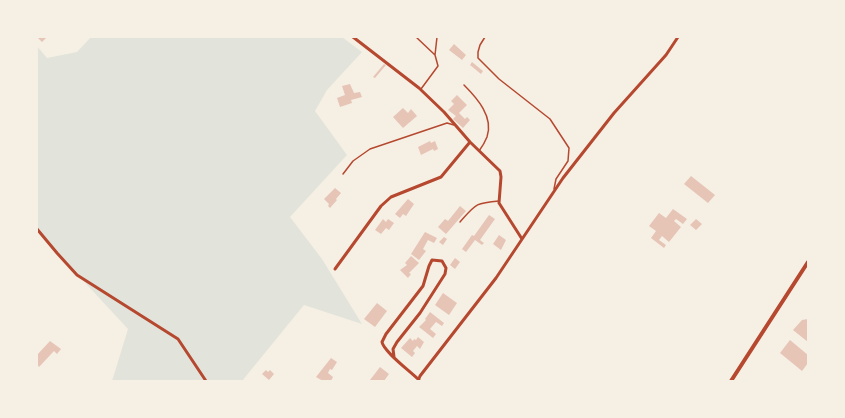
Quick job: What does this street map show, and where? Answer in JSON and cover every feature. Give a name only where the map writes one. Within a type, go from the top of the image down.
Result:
[{"type":"main road","points":[[731,381],[808,262]]},
{"type":"street","points":[[353,37],[420,89],[470,142],[500,171],[499,201],[501,208],[522,239]]},
{"type":"street","points":[[394,357],[393,349],[397,342],[420,313],[445,274],[446,268],[442,261],[432,260],[423,286],[386,334],[382,342],[383,347],[418,380],[496,278],[563,178],[614,113],[657,65],[678,37]]},
{"type":"street","points":[[335,269],[381,206],[391,197],[441,177],[470,142]]},
{"type":"street","points":[[37,229],[56,253],[77,275],[178,339],[206,381]]},
{"type":"lane","points":[[416,37],[435,56]]},
{"type":"lane","points":[[420,89],[438,66],[435,56],[437,37]]},
{"type":"lane","points":[[485,37],[480,45],[478,58],[499,79],[550,119],[569,148],[568,161],[556,179],[554,193]]},
{"type":"lane","points":[[464,85],[484,109],[489,126],[487,137],[479,151]]},
{"type":"lane","points":[[343,174],[353,161],[370,149],[447,123],[454,125]]},
{"type":"lane","points":[[460,222],[475,205],[483,202],[499,201]]},
{"type":"shaded area","points":[[91,37],[342,37],[362,52],[327,90],[315,111],[347,155],[290,217],[322,259],[362,324],[304,305],[242,381],[112,381],[128,329],[37,231],[37,46],[47,58],[77,52]]},
{"type":"building","points":[[37,37],[47,37],[42,42]]},
{"type":"building","points":[[454,44],[466,55],[462,60],[449,50]]},
{"type":"building","points":[[472,62],[483,71],[481,74],[470,65]]},
{"type":"building","points":[[384,64],[386,65],[375,78],[373,77]]},
{"type":"building","points":[[350,84],[354,93],[360,92],[362,97],[351,100],[352,103],[340,107],[337,98],[345,95],[342,86]]},
{"type":"building","points":[[457,95],[467,105],[459,113],[465,119],[467,117],[470,120],[463,128],[453,119],[456,116],[448,110],[454,104],[451,101]]},
{"type":"building","points":[[403,108],[408,113],[411,109],[417,116],[403,128],[393,117]]},
{"type":"building","points":[[430,141],[431,143],[435,141],[438,149],[434,151],[433,149],[421,155],[418,147]]},
{"type":"building","points":[[691,176],[715,195],[708,203],[684,184]]},
{"type":"building","points":[[335,188],[341,193],[330,208],[328,206],[329,204],[324,199]]},
{"type":"building","points":[[408,199],[414,204],[406,216],[403,214],[400,218],[395,214]]},
{"type":"building","points":[[460,206],[466,211],[446,234],[438,227],[445,219],[448,221]]},
{"type":"building","points":[[673,209],[687,219],[683,224],[676,219],[674,221],[681,227],[669,242],[662,236],[659,240],[666,245],[664,248],[651,238],[656,231],[649,226],[659,213],[666,218]]},
{"type":"building","points":[[489,215],[495,219],[480,240],[484,243],[482,245],[475,240],[466,252],[462,249],[472,235],[474,236]]},
{"type":"building","points":[[383,219],[386,222],[388,219],[394,223],[389,230],[386,228],[381,234],[375,230]]},
{"type":"building","points":[[696,219],[702,224],[696,230],[690,225]]},
{"type":"building","points":[[425,232],[437,238],[434,243],[428,240],[423,249],[426,251],[419,260],[411,254]]},
{"type":"building","points":[[499,235],[506,240],[501,250],[493,244]]},
{"type":"building","points":[[444,237],[447,239],[443,245],[439,242]]},
{"type":"building","points":[[411,256],[419,263],[409,273],[411,274],[408,278],[400,270],[407,265],[405,263]]},
{"type":"building","points":[[455,258],[460,262],[455,269],[450,265]]},
{"type":"building","points":[[443,293],[457,303],[449,315],[435,305]]},
{"type":"building","points":[[377,303],[387,311],[375,327],[364,319]]},
{"type":"building","points":[[430,312],[444,323],[442,326],[436,322],[430,329],[436,334],[433,338],[419,327],[426,320],[425,319]]},
{"type":"building","points":[[808,319],[808,342],[793,330],[802,320]]},
{"type":"building","points":[[418,337],[424,342],[420,349],[417,346],[413,351],[415,353],[412,357],[401,348],[410,338],[413,341]]},
{"type":"building","points":[[790,340],[808,355],[808,363],[802,371],[780,353]]},
{"type":"building","points":[[50,341],[61,349],[57,354],[54,351],[39,367],[37,364],[37,355]]},
{"type":"building","points":[[331,358],[337,362],[328,373],[333,377],[331,381],[323,381],[316,377]]},
{"type":"building","points":[[380,367],[389,374],[384,381],[370,380]]},
{"type":"building","points":[[266,370],[268,372],[270,370],[274,374],[269,380],[262,374]]}]
